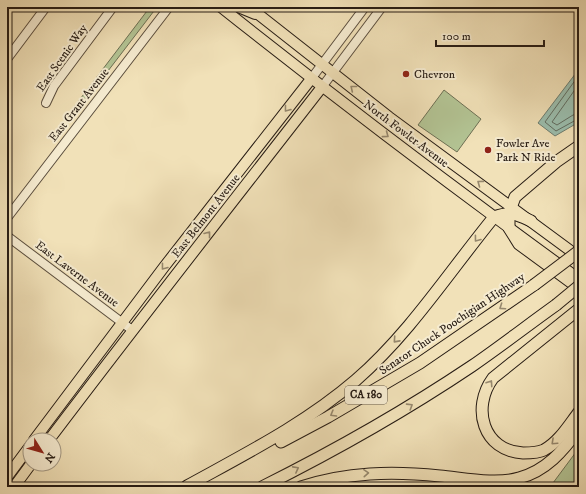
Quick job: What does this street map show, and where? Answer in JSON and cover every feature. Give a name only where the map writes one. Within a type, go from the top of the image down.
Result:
[{"type":"highway","points":[[579,146],[556,162],[515,197],[510,209],[509,228],[519,244],[579,287]]},
{"type":"highway","points":[[186,486],[291,428],[355,381],[413,321],[494,217],[510,209]]},
{"type":"highway","points":[[510,209],[516,214],[531,221]]},
{"type":"highway","name":"Senator Chuck Poochigian Highway","points":[[186,486],[274,445],[328,417],[420,363],[534,285],[579,251]]},
{"type":"highway","name":"CA 180","points":[[262,487],[352,439],[425,396],[472,366],[579,287]]},
{"type":"highway","points":[[576,312],[493,378],[485,391],[481,408],[486,429],[496,442],[512,451],[528,453],[537,452],[550,446],[561,435],[579,412]]},
{"type":"highway","points":[[301,487],[341,476],[374,473],[411,473],[494,480],[518,478],[535,472],[552,460],[579,429]]},
{"type":"main road","name":"North Fowler Avenue","points":[[221,7],[322,87],[494,217],[579,279]]},
{"type":"main road","points":[[238,7],[260,16]]},
{"type":"main road","name":"North Fowler Avenue","points":[[249,7],[389,117],[510,209]]},
{"type":"main road","name":"East Belmont Avenue","points":[[40,432],[122,322],[311,78]]},
{"type":"main road","name":"East Belmont Avenue","points":[[55,432],[132,330],[180,271],[322,87]]},
{"type":"main road","points":[[531,221],[579,257]]},
{"type":"main road","points":[[7,477],[22,457]]},
{"type":"main road","points":[[14,487],[25,472]]},
{"type":"street","points":[[7,59],[46,7]]},
{"type":"street","name":"East Scenic Way","points":[[46,103],[54,86],[113,7]]},
{"type":"street","name":"East Grant Avenue","points":[[7,218],[169,7]]},
{"type":"street","name":"East Belmont Avenue","points":[[311,78],[365,7]]},
{"type":"street","name":"East Belmont Avenue","points":[[322,87],[382,7]]},
{"type":"street","name":"East Laverne Avenue","points":[[7,236],[132,330]]},
{"type":"green space","points":[[150,7],[157,7],[75,114],[68,115]]},
{"type":"green space","points":[[444,90],[481,119],[457,152],[418,125]]},
{"type":"green space","points":[[579,448],[579,487],[550,487]]},
{"type":"water","points":[[579,69],[579,122],[555,136],[538,123]]},
{"type":"place","name":"Chevron","points":[[406,74]]},
{"type":"place","name":"Fowler Ave Park N Ride","points":[[488,150]]}]
